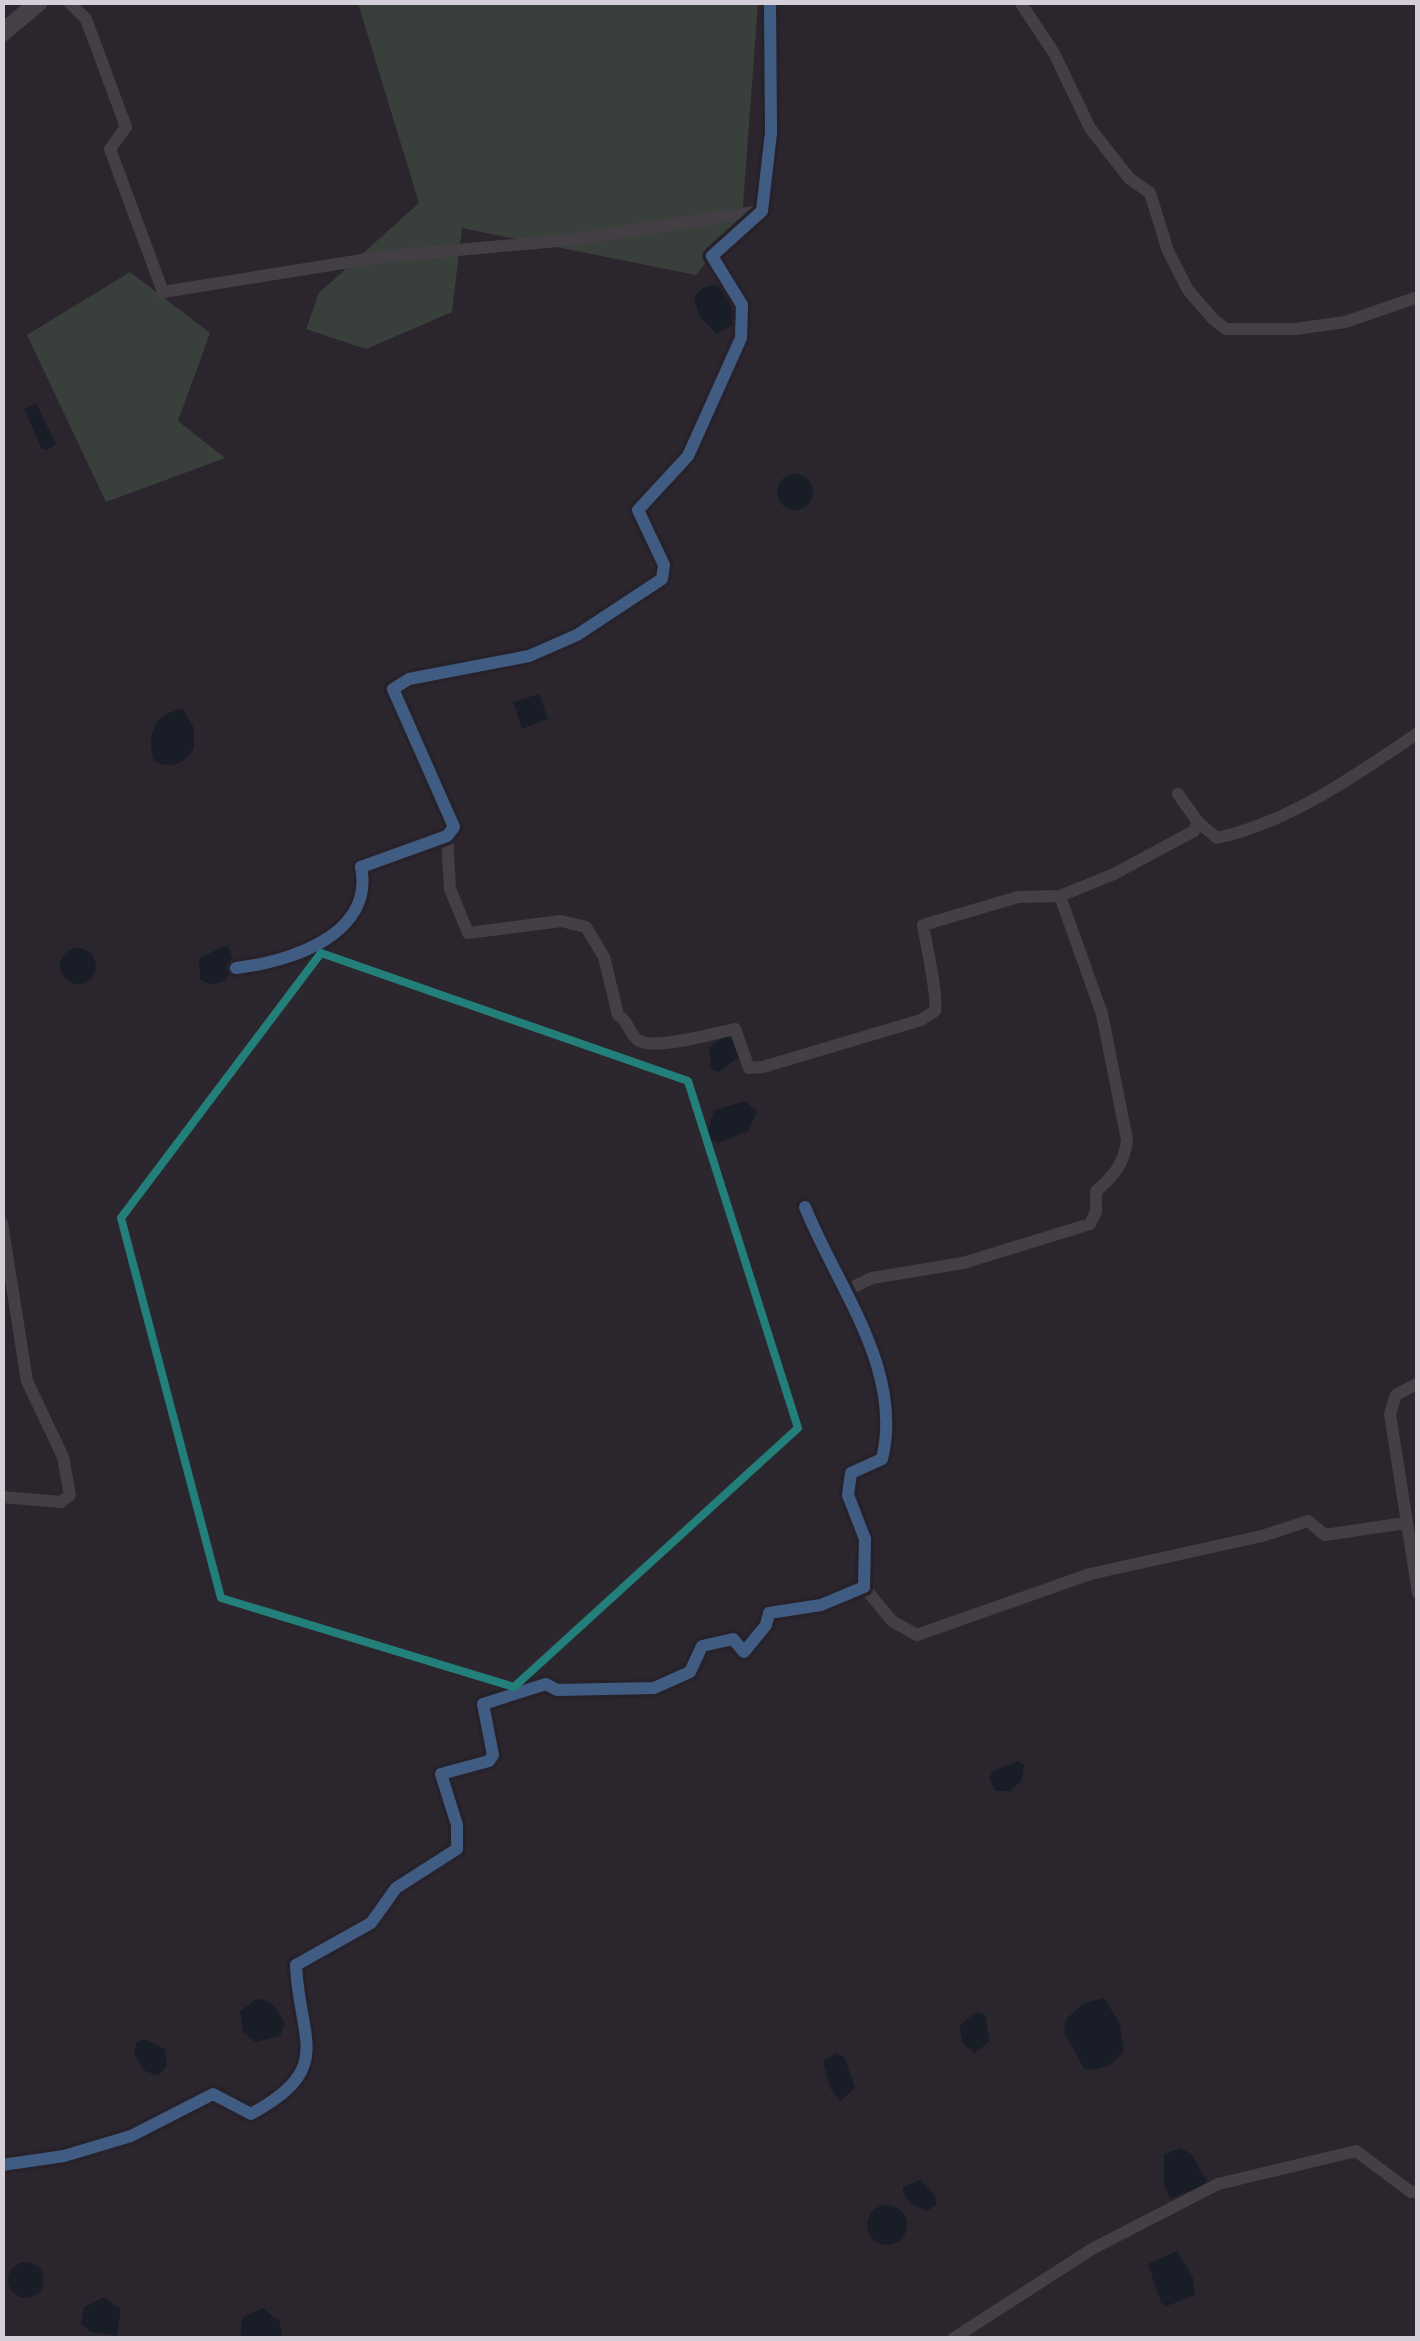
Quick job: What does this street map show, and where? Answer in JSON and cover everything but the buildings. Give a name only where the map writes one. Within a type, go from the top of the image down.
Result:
[{"type":"main road","points":[[2,33],[39,2]]},
{"type":"street","points":[[69,2],[86,18],[126,127],[110,149],[164,292],[380,258],[569,240],[762,211]]},
{"type":"street","points":[[236,968],[265,965],[315,947],[336,933],[355,910],[365,889],[361,867],[447,836],[454,828],[393,689],[409,679],[529,656],[577,635],[662,579],[664,565],[638,510],[688,456],[740,338],[742,306],[712,256],[762,211],[771,133],[770,2]]},
{"type":"street","points":[[1020,2],[1054,54],[1090,128],[1129,178],[1150,193],[1168,251],[1188,290],[1226,329],[1294,329],[1345,322],[1418,297]]},
{"type":"street","points":[[1178,794],[1198,822],[1216,838],[1242,833],[1300,806],[1418,733]]},
{"type":"street","points":[[447,836],[450,889],[468,934],[561,922],[586,927],[604,957],[618,1016],[626,1020],[637,1040],[651,1045],[736,1029],[749,1068],[921,1020],[935,1011],[927,972],[930,949],[923,925],[1018,897],[1060,896],[1114,874],[1194,831],[1198,822]]},
{"type":"street","points":[[843,1292],[872,1278],[964,1264],[1090,1224],[1096,1212],[1096,1191],[1113,1177],[1125,1158],[1127,1140],[1102,1014],[1060,896]]},
{"type":"street","points":[[805,1208],[875,1353],[883,1378],[888,1424],[882,1459],[851,1473],[848,1494],[865,1539],[864,1586],[892,1621],[917,1634],[1090,1574],[1262,1536],[1294,1522],[1308,1520],[1325,1535],[1405,1523]]},
{"type":"street","points":[[2,1223],[28,1380],[63,1457],[70,1495],[61,1502],[2,1498]]},
{"type":"street","points":[[1418,1383],[1396,1395],[1390,1414],[1418,1593]]},
{"type":"street","points":[[2,2166],[64,2156],[132,2136],[213,2094],[251,2114],[303,2076],[308,2060],[307,2027],[298,1998],[296,1964],[372,1923],[396,1888],[457,1850],[457,1825],[441,1774],[490,1761],[493,1755],[482,1704],[546,1684],[557,1690],[654,1688],[690,1672],[702,1646],[733,1639],[744,1652],[766,1625],[769,1614],[821,1605],[864,1586]]},
{"type":"street","points":[[954,2338],[1092,2249],[1218,2184],[1356,2150],[1411,2192],[1418,2191]]},
{"type":"highlighted area","points":[[321,953],[688,1081],[798,1428],[514,1687],[221,1598],[121,1218]]},
{"type":"green space","points":[[358,3],[758,3],[742,218],[696,275],[462,228],[452,312],[366,349],[306,329],[319,293],[419,203]]},
{"type":"green space","points":[[130,272],[210,333],[178,421],[225,458],[106,502],[27,335]]},
{"type":"water","points":[[715,285],[725,289],[739,314],[733,325],[716,334],[699,315],[694,298],[702,288]]},
{"type":"water","points":[[36,403],[56,444],[47,450],[42,449],[24,409]]},
{"type":"water","points":[[795,474],[808,479],[813,492],[808,505],[795,510],[782,505],[777,492],[782,479]]},
{"type":"water","points":[[539,694],[548,719],[522,729],[513,702]]},
{"type":"water","points":[[183,709],[194,728],[194,748],[177,764],[154,761],[151,742],[155,727],[165,715]]},
{"type":"water","points":[[227,945],[232,959],[229,976],[226,981],[210,985],[200,979],[199,958]]},
{"type":"water","points":[[78,948],[90,954],[96,966],[90,978],[78,984],[66,978],[60,966],[66,954]]},
{"type":"water","points":[[725,1035],[732,1039],[739,1057],[719,1072],[711,1069],[709,1048]]},
{"type":"water","points":[[745,1101],[757,1111],[749,1131],[718,1143],[710,1139],[708,1131],[714,1110]]},
{"type":"water","points":[[1018,1761],[1024,1765],[1022,1781],[1010,1791],[995,1791],[989,1778],[993,1771]]},
{"type":"water","points":[[1104,1998],[1120,2024],[1124,2050],[1108,2066],[1085,2070],[1064,2032],[1066,2019],[1084,2003]]},
{"type":"water","points":[[256,1999],[271,2003],[280,2014],[285,2024],[280,2036],[255,2042],[243,2032],[240,2011]]},
{"type":"water","points":[[976,2012],[985,2014],[990,2041],[975,2053],[963,2044],[959,2026]]},
{"type":"water","points":[[144,2039],[165,2049],[167,2066],[158,2076],[143,2070],[134,2053],[136,2043]]},
{"type":"water","points":[[837,2053],[845,2058],[855,2088],[840,2101],[830,2088],[823,2061]]},
{"type":"water","points":[[1181,2148],[1191,2154],[1207,2180],[1204,2185],[1170,2199],[1164,2184],[1164,2154]]},
{"type":"water","points":[[920,2180],[937,2198],[936,2205],[927,2211],[911,2204],[903,2193],[903,2187]]},
{"type":"water","points":[[887,2205],[901,2211],[907,2225],[901,2239],[887,2245],[873,2239],[867,2225],[873,2211]]},
{"type":"water","points":[[1177,2251],[1193,2277],[1195,2295],[1167,2306],[1161,2303],[1148,2264]]},
{"type":"water","points":[[26,2262],[39,2267],[44,2280],[39,2293],[26,2298],[13,2293],[8,2280],[13,2267]]},
{"type":"water","points":[[104,2297],[121,2309],[117,2336],[91,2332],[81,2324],[84,2307]]},
{"type":"water","points":[[263,2308],[280,2322],[282,2338],[240,2338],[242,2318]]},
{"type":"cycle path","points":[[236,968],[280,959],[324,941],[355,911],[362,891],[361,867],[447,836],[454,827],[393,689],[409,679],[529,656],[577,635],[662,579],[664,565],[638,510],[688,456],[741,338],[742,305],[712,256],[762,211],[771,133],[770,2]]},
{"type":"cycle path","points":[[2,2165],[64,2156],[131,2136],[213,2094],[251,2114],[294,2082],[306,2050],[296,1965],[371,1923],[396,1888],[457,1849],[457,1825],[441,1774],[489,1761],[493,1755],[483,1704],[546,1684],[557,1690],[654,1688],[690,1672],[702,1646],[733,1639],[744,1652],[766,1625],[769,1613],[821,1605],[864,1587],[865,1539],[848,1495],[851,1473],[882,1459],[884,1393],[864,1330],[805,1207]]}]
